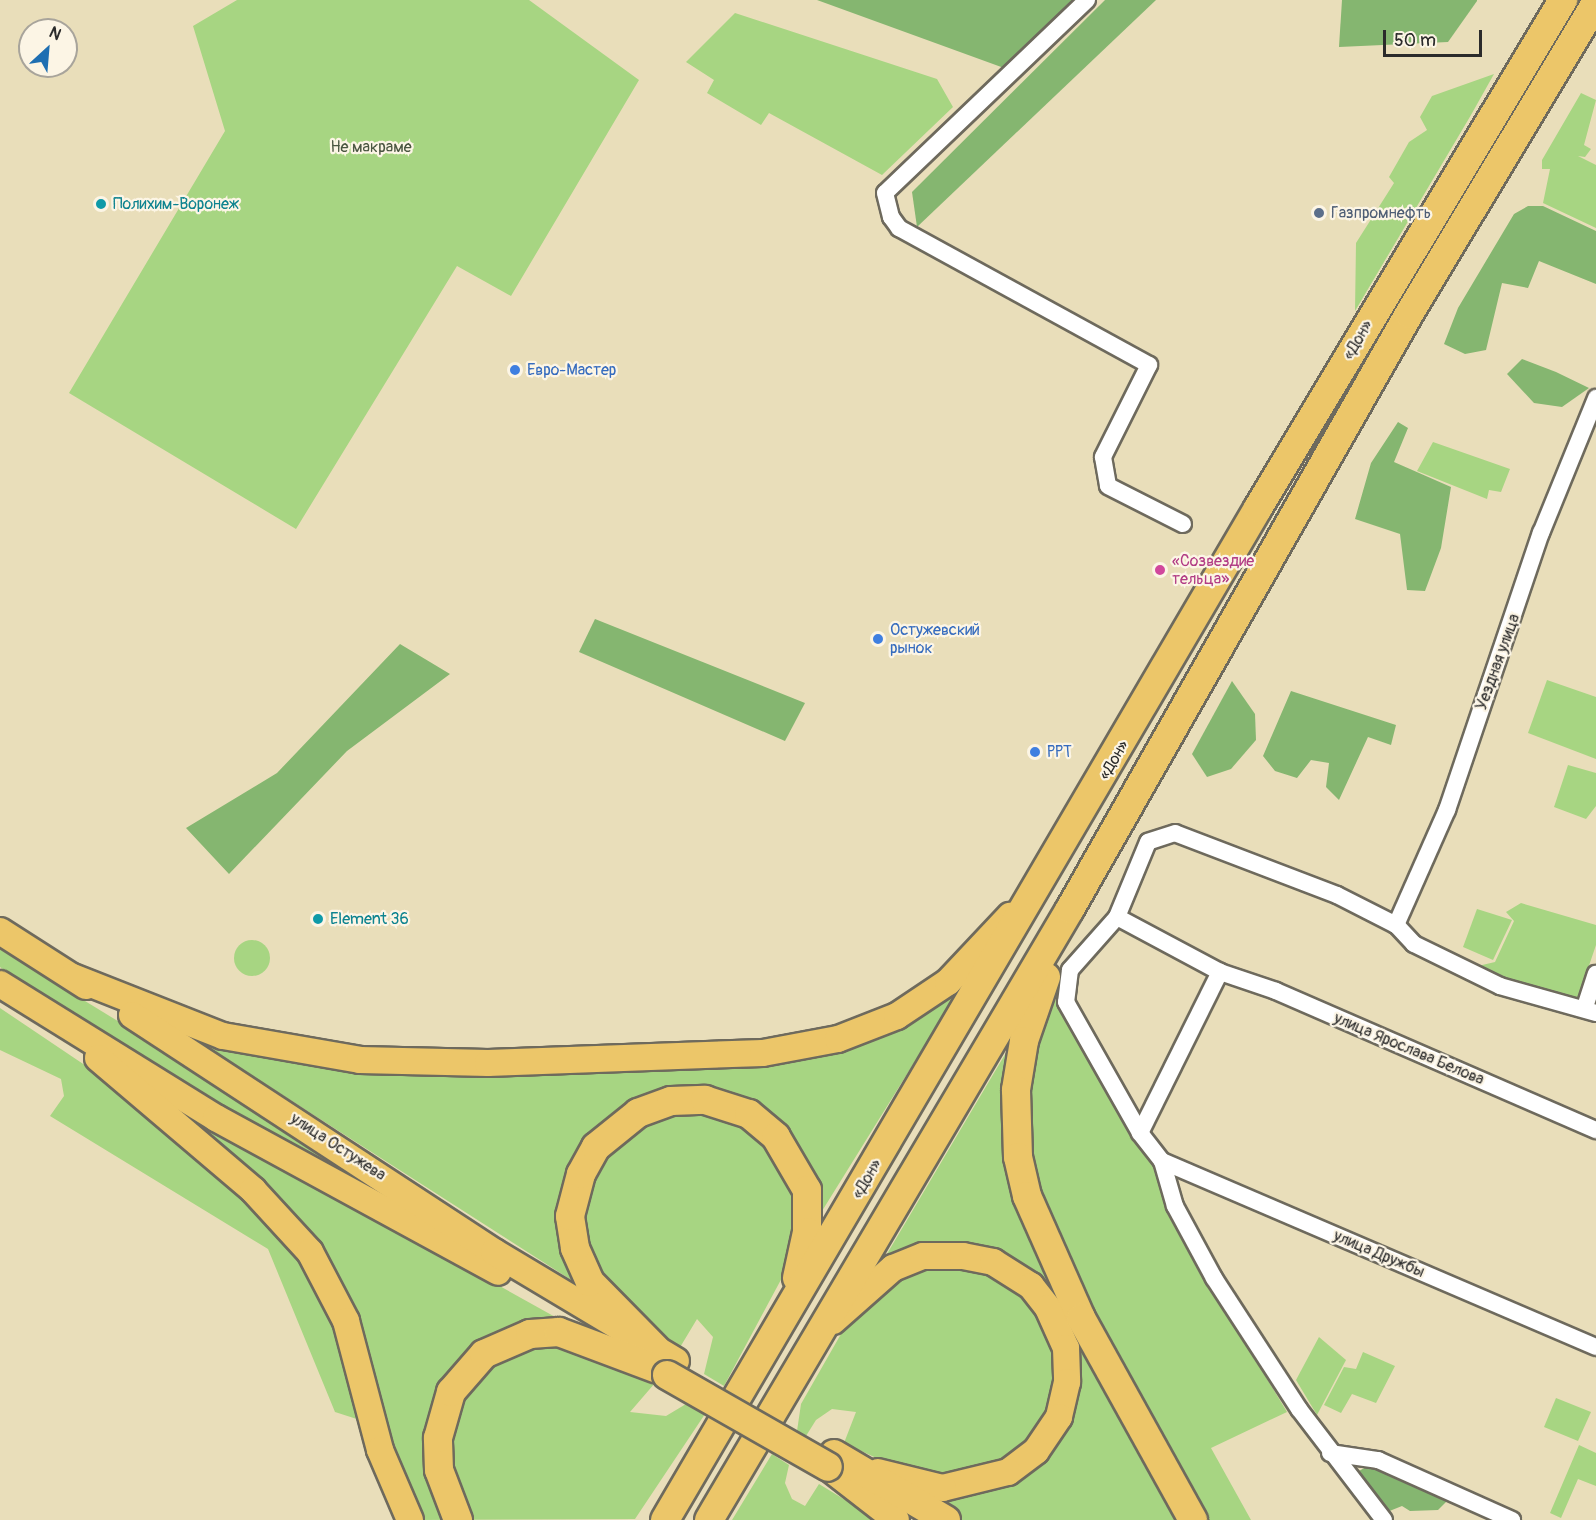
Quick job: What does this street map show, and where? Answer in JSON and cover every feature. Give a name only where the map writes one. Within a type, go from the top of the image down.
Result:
[{"type":"highway","name":"«Дон»","points":[[665,1520],[1046,875],[1246,528],[1563,0]]},
{"type":"highway","name":"«Дон»","points":[[712,1516],[1070,909],[1314,478],[1596,3]]},
{"type":"highway","points":[[1070,909],[1019,1065],[1018,1157],[1052,1259],[1193,1520]]},
{"type":"highway","points":[[663,1363],[590,1282],[575,1248],[570,1216],[581,1174],[596,1147],[638,1113],[671,1101],[705,1100],[749,1114],[776,1137],[802,1175],[807,1232],[783,1317]]},
{"type":"highway","points":[[458,1520],[439,1470],[438,1438],[451,1392],[484,1354],[530,1334],[559,1332],[663,1363],[831,1461],[946,1520]]},
{"type":"highway","points":[[831,1461],[913,1520]]},
{"type":"highway","points":[[649,1520],[681,1491]]},
{"type":"main road","points":[[73,977],[223,1036],[360,1060],[468,1064],[763,1053],[838,1039],[915,1005],[962,969],[1046,875]]},
{"type":"main road","name":"улица Остужева","points":[[0,931],[663,1363]]},
{"type":"main road","name":"улица Остужева","points":[[0,984],[226,1123],[663,1363]]},
{"type":"main road","points":[[24,1000],[226,1166],[310,1252],[346,1321],[380,1450],[410,1520]]},
{"type":"main road","points":[[816,1338],[893,1268],[923,1256],[963,1256],[993,1262],[1031,1286],[1055,1321],[1068,1365],[1065,1400],[1051,1433],[1027,1459],[997,1478],[933,1487],[831,1461]]},
{"type":"main road","points":[[831,1461],[896,1520]]},
{"type":"street","points":[[1087,0],[885,193],[891,218],[899,228],[1149,365],[1103,457],[1108,486],[1183,524]]},
{"type":"street","name":"Уездная улица","points":[[1396,925],[1447,810],[1541,533],[1596,398]]},
{"type":"street","points":[[1384,1520],[1330,1453],[1192,1240],[1167,1188],[1162,1161],[1140,1133],[1066,1002],[1064,987],[1076,962],[1117,917],[1148,842],[1166,833],[1199,840],[1286,872],[1396,925],[1414,944],[1500,986],[1591,1010],[1596,974]]},
{"type":"street","name":"улица Ярослава Белова","points":[[1117,917],[1220,972],[1276,991],[1596,1130]]},
{"type":"street","points":[[1140,1133],[1220,972]]},
{"type":"street","name":"улица Дружбы","points":[[1162,1161],[1596,1347]]},
{"type":"street","points":[[1330,1453],[1378,1460],[1512,1520]]},
{"type":"green space","name":"Не макраме","points":[[237,0],[529,0],[639,80],[511,296],[457,266],[296,529],[69,393],[225,131],[193,26]]},
{"type":"green space","points":[[817,0],[1074,0],[1004,68]]},
{"type":"green space","points":[[1105,0],[1156,0],[917,227],[912,192]]},
{"type":"green space","points":[[1342,0],[1477,1],[1448,42],[1339,47]]},
{"type":"green space","points":[[735,13],[937,79],[953,107],[882,175],[769,113],[761,125],[707,93],[714,80],[686,62]]},
{"type":"green space","points":[[1494,74],[1355,311],[1356,243],[1394,183],[1389,177],[1409,142],[1427,130],[1420,117],[1432,96]]},
{"type":"green space","points":[[1581,93],[1596,100],[1584,145],[1591,149],[1585,157],[1578,156],[1596,165],[1596,228],[1543,203],[1550,169],[1542,169],[1542,160]]},
{"type":"green space","points":[[1528,206],[1543,206],[1596,231],[1596,284],[1539,261],[1528,288],[1502,283],[1486,350],[1465,354],[1444,344],[1458,308],[1514,214]]},
{"type":"green space","points":[[1522,359],[1589,388],[1562,407],[1534,403],[1507,374]]},
{"type":"green space","points":[[1398,422],[1408,428],[1394,462],[1451,487],[1441,548],[1425,591],[1407,590],[1400,534],[1355,519],[1371,463]]},
{"type":"green space","points":[[1433,442],[1510,469],[1501,492],[1489,490],[1487,499],[1417,471]]},
{"type":"green space","points":[[595,619],[805,703],[785,741],[579,652]]},
{"type":"green space","points":[[400,644],[450,674],[347,751],[229,874],[186,828],[277,773]]},
{"type":"green space","points":[[1547,680],[1596,697],[1596,759],[1528,733]]},
{"type":"green space","points":[[1232,681],[1255,714],[1256,740],[1231,769],[1207,777],[1192,754]]},
{"type":"green space","points":[[1291,691],[1396,725],[1391,745],[1368,737],[1339,800],[1326,787],[1329,763],[1311,760],[1297,778],[1275,771],[1263,756]]},
{"type":"green space","points":[[1568,765],[1596,773],[1596,806],[1586,819],[1554,807]]},
{"type":"green space","points":[[1521,903],[1596,925],[1596,945],[1577,1001],[1501,981],[1478,966],[1495,962],[1514,921],[1506,912]]},
{"type":"green space","points":[[1477,909],[1512,920],[1493,960],[1463,947]]},
{"type":"green space","points":[[252,940],[265,945],[270,958],[265,971],[252,976],[239,971],[234,958],[239,945]]},
{"type":"green space","points":[[0,949],[170,1053],[396,1203],[202,1098],[16,980],[0,967]]},
{"type":"green space","points":[[966,979],[791,1261],[724,1386],[704,1374],[713,1337],[697,1319],[679,1349],[184,1032],[230,1047],[771,1060]]},
{"type":"green space","points":[[1053,996],[1147,1150],[1188,1248],[1287,1412],[1211,1448],[1251,1520],[958,1520],[885,1462],[844,1443],[856,1412],[832,1409],[816,1420],[806,1436],[797,1431],[801,1404],[881,1264],[1007,1051]]},
{"type":"green space","points":[[0,1008],[104,1078],[280,1229],[326,1294],[363,1421],[335,1412],[268,1249],[50,1116],[64,1096],[61,1079],[0,1050]]},
{"type":"green space","points":[[148,1090],[566,1323],[655,1383],[630,1412],[666,1416],[686,1404],[705,1414],[635,1519],[418,1520],[400,1479],[353,1315]]},
{"type":"green space","points":[[1319,1337],[1346,1360],[1317,1415],[1296,1380]]},
{"type":"green space","points":[[1363,1352],[1395,1366],[1376,1403],[1352,1394],[1341,1413],[1324,1405],[1344,1367],[1356,1369]]},
{"type":"green space","points":[[1556,1398],[1591,1412],[1578,1441],[1544,1427]]},
{"type":"green space","points":[[1579,1445],[1596,1453],[1596,1486],[1578,1479],[1561,1518],[1550,1513]]},
{"type":"green space","points":[[772,1454],[789,1465],[785,1483],[792,1499],[805,1506],[819,1484],[878,1520],[732,1520]]},
{"type":"green space","points":[[1373,1463],[1445,1492],[1446,1502],[1438,1510],[1410,1511],[1402,1506],[1387,1512],[1359,1471]]},
{"type":"place","name":"Полихим-Воронеж","points":[[101,204]]},
{"type":"place","name":"Газпромнефть","points":[[1319,213]]},
{"type":"place","name":"Евро-Мастер","points":[[515,370]]},
{"type":"place","name":"«Созвездие тельца»","points":[[1160,570]]},
{"type":"place","name":"Остужевский рынок","points":[[878,639]]},
{"type":"place","name":"РРТ","points":[[1035,752]]},
{"type":"place","name":"Element 36","points":[[318,919]]}]
